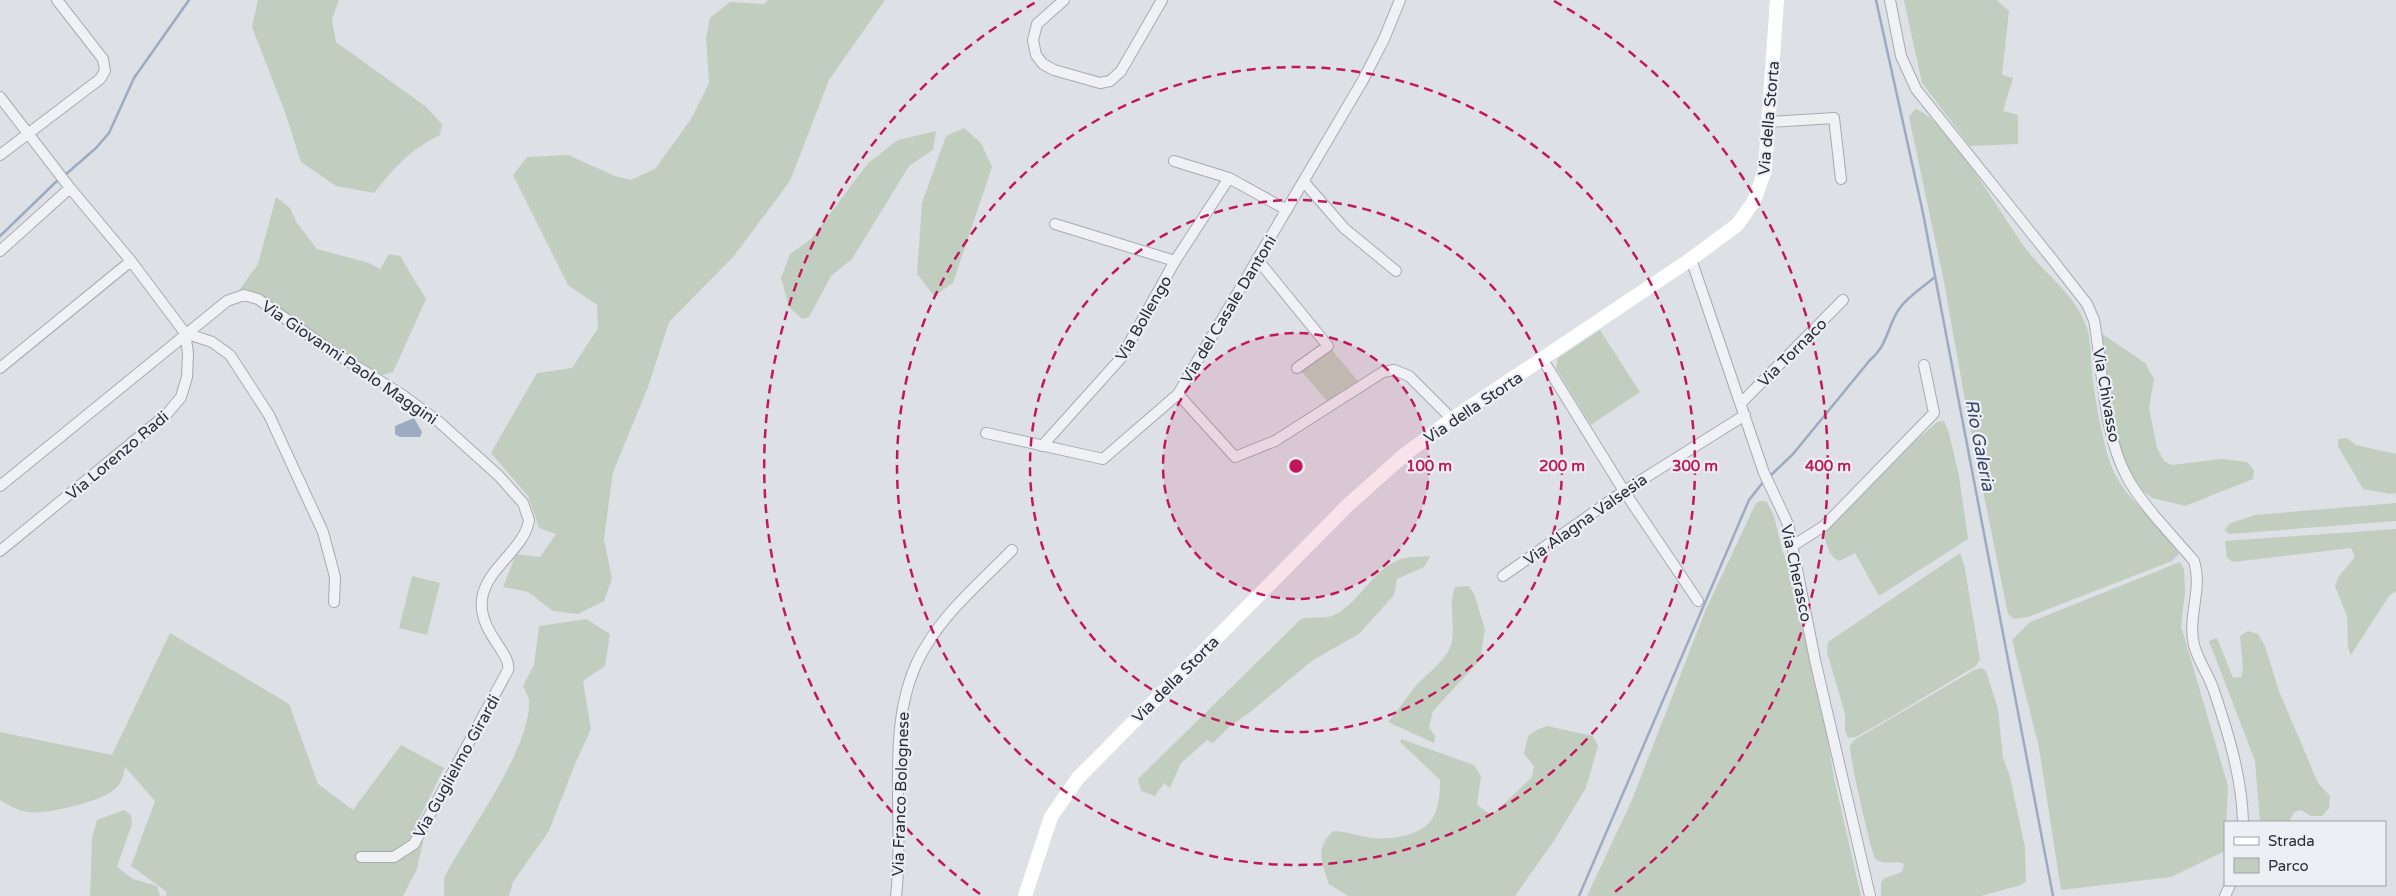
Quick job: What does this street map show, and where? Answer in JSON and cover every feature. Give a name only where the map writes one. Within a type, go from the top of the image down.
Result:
[{"type":"main road","name":"Via della Storta","points":[[1026,896],[1051,817],[1078,778],[1347,506],[1404,455],[1452,419],[1691,260],[1737,225],[1754,201],[1765,170],[1777,0]]},
{"type":"street","points":[[0,156],[100,79],[105,71],[104,59],[57,0]]},
{"type":"street","points":[[1064,0],[1037,24],[1033,40],[1035,51],[1040,61],[1048,68],[1097,83],[1110,81],[1121,72],[1162,0]]},
{"type":"street","name":"Via del Casale Dantoni","points":[[1400,0],[1375,59],[1178,394],[1235,458],[1275,441],[1370,379],[1389,370],[1400,371],[1409,376],[1452,419]]},
{"type":"street","name":"Via Chivasso","points":[[1890,0],[1901,56],[1916,89],[2048,254],[2086,304],[2094,320],[2111,430],[2126,476],[2135,490],[2194,561],[2197,571],[2193,619],[2194,644],[2213,689],[2229,740],[2241,795],[2243,821]]},
{"type":"street","points":[[0,97],[56,170],[131,261],[185,333],[212,342],[230,355],[269,415],[323,532],[334,574],[334,602]]},
{"type":"street","points":[[1769,122],[1834,118],[1841,179]]},
{"type":"street","points":[[1174,161],[1229,178],[1287,210]]},
{"type":"street","name":"Via Bollengo","points":[[1042,446],[1121,358],[1175,261],[1229,178]]},
{"type":"street","points":[[1304,182],[1344,228],[1396,271]]},
{"type":"street","points":[[0,251],[68,185]]},
{"type":"street","points":[[1055,224],[1175,261]]},
{"type":"street","points":[[1257,259],[1328,346],[1297,368]]},
{"type":"street","name":"Via Cherasco","points":[[1691,260],[1764,473],[1788,524],[1794,545],[1815,660],[1870,896]]},
{"type":"street","points":[[0,368],[131,261]]},
{"type":"street","name":"Via Giovanni Paolo Maggini","points":[[0,486],[185,333],[230,299],[242,295],[250,295],[335,353],[410,399],[483,459],[519,497],[529,517],[524,534],[488,582],[482,600],[486,626],[494,641],[508,657],[509,663]]},
{"type":"street","name":"Via Tornaco","points":[[1741,403],[1843,300]]},
{"type":"street","name":"Via Lorenzo Radi","points":[[0,551],[158,422],[174,406],[183,392],[188,377],[188,353],[185,333]]},
{"type":"street","points":[[1543,360],[1624,491],[1698,601]]},
{"type":"street","points":[[1794,545],[1824,526],[1934,413],[1924,365]]},
{"type":"street","points":[[986,433],[1103,459],[1178,394]]},
{"type":"street","name":"Via Alagna Valsesia","points":[[1503,576],[1624,491],[1745,415]]},
{"type":"street","name":"Via Franco Bolognese","points":[[896,896],[900,735],[904,697],[910,678],[926,646],[940,625],[1012,550]]},
{"type":"street","name":"Via Guglielmo Girardi","points":[[361,857],[394,857],[414,844],[507,672],[509,663]]},
{"type":"green space","points":[[258,0],[339,0],[332,19],[336,42],[425,106],[442,124],[440,135],[419,147],[403,160],[374,193],[336,186],[301,162],[285,112],[252,27]]},
{"type":"green space","points":[[767,0],[885,0],[829,80],[790,181],[734,256],[669,322],[648,387],[613,472],[604,539],[612,579],[604,601],[578,614],[553,611],[528,592],[503,587],[516,554],[540,557],[556,534],[539,528],[528,496],[491,453],[537,373],[572,368],[598,328],[597,305],[568,285],[513,175],[527,157],[568,155],[615,176],[631,180],[655,169],[691,119],[709,83],[706,38],[710,18],[730,2],[765,4]]},
{"type":"green space","points":[[1904,0],[1997,0],[2009,11],[2002,75],[2013,78],[2003,111],[2018,115],[2018,144],[1970,146],[1922,83]]},
{"type":"green space","points":[[1915,109],[1928,116],[1958,149],[2027,250],[2067,293],[2080,313],[2089,335],[2097,408],[2110,463],[2128,494],[2164,533],[2179,554],[2172,561],[2028,617],[2014,619],[2008,614],[1968,417],[1944,282],[1909,117]]},
{"type":"green space","points":[[964,128],[981,143],[992,167],[953,283],[934,296],[917,274],[922,203],[946,136]]},
{"type":"green space","points":[[936,131],[933,150],[909,166],[852,259],[831,276],[809,317],[802,319],[789,307],[781,278],[790,254],[811,239],[868,163],[898,140]]},
{"type":"green space","points":[[276,197],[290,208],[297,223],[317,249],[369,263],[380,269],[389,254],[400,256],[426,299],[393,372],[379,376],[251,293],[240,289],[258,264]]},
{"type":"green space","points":[[1600,330],[1640,392],[1591,425],[1556,368],[1558,358]]},
{"type":"green space","points":[[2101,333],[2145,363],[2154,379],[2149,408],[2157,448],[2164,461],[2172,465],[2222,459],[2247,462],[2254,470],[2253,479],[2185,506],[2152,498],[2135,485],[2121,458],[2112,426]]},
{"type":"green space","points":[[1330,348],[1358,381],[1327,401],[1301,371]]},
{"type":"green space","points":[[1944,421],[1949,433],[1959,476],[1968,539],[1879,596],[1855,553],[1839,561],[1829,549],[1824,534],[1915,441],[1937,422]]},
{"type":"green space","points":[[2347,438],[2356,445],[2396,454],[2396,493],[2390,494],[2363,489],[2338,446],[2338,439]]},
{"type":"green space","points":[[1761,501],[1767,502],[1774,516],[1782,550],[1794,576],[1798,614],[1821,696],[1834,778],[1861,896],[1587,896],[1632,800],[1706,609],[1756,503]]},
{"type":"green space","points":[[2396,503],[2396,521],[2230,534],[2224,530],[2231,523],[2255,515]]},
{"type":"green space","points":[[2396,529],[2396,591],[2389,596],[2351,655],[2348,647],[2347,616],[2335,586],[2339,576],[2355,557],[2351,548],[2233,562],[2227,558],[2225,541]]},
{"type":"green space","points":[[1960,553],[1964,564],[1980,659],[1976,666],[1856,737],[1848,738],[1845,730],[1845,714],[1827,652],[1828,642]]},
{"type":"green space","points":[[1430,556],[1424,567],[1397,579],[1394,595],[1359,634],[1313,660],[1249,713],[1229,727],[1213,743],[1207,740],[1181,763],[1170,788],[1164,783],[1155,796],[1141,791],[1138,779],[1301,619],[1332,616],[1349,604],[1387,566],[1404,558]]},
{"type":"green space","points":[[2180,562],[2184,569],[2185,592],[2181,626],[2228,786],[2226,821],[2224,821],[2224,851],[2171,877],[2061,890],[2039,748],[2012,640],[2030,622]]},
{"type":"green space","points":[[412,576],[440,583],[427,635],[399,628]]},
{"type":"green space","points":[[1469,586],[1474,594],[1485,629],[1480,660],[1433,711],[1429,727],[1435,736],[1434,743],[1388,722],[1414,688],[1436,666],[1450,648],[1453,627],[1452,600],[1455,587]]},
{"type":"green space","points":[[586,619],[610,634],[605,666],[583,681],[591,729],[549,831],[513,882],[509,896],[444,896],[444,878],[496,790],[520,742],[527,720],[529,700],[523,686],[534,665],[539,626]]},
{"type":"green space","points":[[2248,631],[2258,634],[2265,646],[2279,691],[2318,783],[2330,796],[2329,808],[2322,816],[2311,816],[2301,810],[2294,812],[2290,821],[2260,821],[2255,761],[2209,641],[2217,638],[2233,678],[2241,677],[2243,668],[2240,636]]},
{"type":"green space","points":[[170,633],[289,704],[318,784],[353,810],[401,745],[444,768],[414,829],[423,842],[417,869],[403,896],[166,896],[167,892],[131,866],[155,801],[125,767],[121,781],[110,793],[74,806],[48,811],[28,812],[17,809],[0,800],[0,732],[112,755]]},
{"type":"green space","points":[[1981,668],[1986,671],[1998,709],[2003,758],[2010,777],[2025,847],[2026,881],[2021,885],[1981,896],[1881,896],[1881,882],[1885,878],[1902,872],[1904,864],[1897,862],[1885,863],[1875,858],[1869,839],[1850,747],[1854,740],[1974,670]]},
{"type":"green space","points":[[1547,726],[1593,736],[1598,746],[1586,788],[1555,839],[1515,896],[1348,896],[1329,884],[1321,856],[1324,843],[1334,831],[1373,838],[1394,838],[1417,832],[1432,820],[1435,814],[1440,780],[1400,742],[1401,739],[1474,765],[1481,776],[1477,805],[1492,815],[1532,777],[1534,766],[1524,754],[1528,736],[1536,730]]},
{"type":"green space","points":[[124,810],[131,815],[132,824],[117,867],[133,879],[157,886],[160,896],[90,896],[92,838],[97,820]]},
{"type":"water","points":[[414,418],[422,432],[420,437],[400,437],[395,434],[395,426]]},
{"type":"waterway","points":[[65,175],[96,148],[109,133],[134,78],[189,0]]},
{"type":"waterway","name":"Rio Galeria","points":[[1876,0],[1923,213],[2053,896]]},
{"type":"waterway","points":[[0,236],[60,178]]},
{"type":"waterway","points":[[1769,477],[1793,454],[1876,354],[1903,304],[1935,277]]},
{"type":"waterway","points":[[1579,896],[1749,500],[1764,481]]}]
